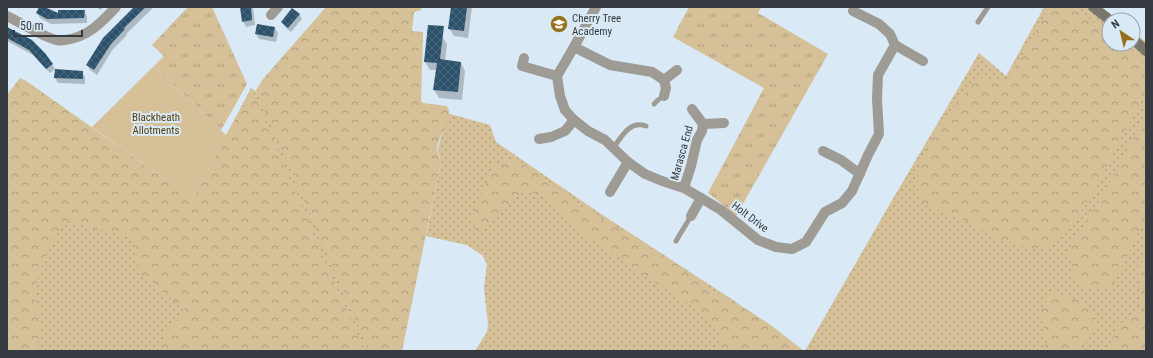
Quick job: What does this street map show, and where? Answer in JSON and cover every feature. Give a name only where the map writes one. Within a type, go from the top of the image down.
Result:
[{"type":"main road","points":[[1093,7],[1101,13]]},
{"type":"street","points":[[7,16],[43,35],[58,41],[73,39],[86,34],[98,25],[116,7]]},
{"type":"street","points":[[524,58],[522,66],[557,76],[596,7]]},
{"type":"street","points":[[853,11],[879,24],[890,34],[894,45],[923,61]]},
{"type":"street","name":"Holt Drive","points":[[557,76],[560,96],[565,110],[574,120],[588,131],[605,140],[628,162],[645,174],[684,188],[701,198],[720,210],[758,240],[776,247],[792,249],[806,242],[826,212],[842,203],[852,191],[879,134],[877,99],[878,75],[894,45]]},
{"type":"street","points":[[574,47],[610,65],[652,72],[664,80],[666,88],[664,96]]},
{"type":"street","points":[[664,80],[677,70]]},
{"type":"street","name":"Marasca End","points":[[684,188],[703,124],[692,109]]},
{"type":"street","points":[[539,139],[551,137],[565,131],[574,120]]},
{"type":"street","name":"Marasca End","points":[[703,124],[724,122]]},
{"type":"street","points":[[823,151],[841,160],[860,174]]},
{"type":"street","points":[[610,192],[628,162]]},
{"type":"street","points":[[691,216],[701,198]]},
{"type":"lane","points":[[978,22],[988,7]]},
{"type":"lane","points":[[654,104],[664,96]]},
{"type":"lane","points":[[614,148],[629,128],[641,124],[646,126]]},
{"type":"lane","points":[[676,241],[691,216]]},
{"type":"green space","points":[[188,7],[212,7],[247,84],[221,130],[154,66],[164,56],[152,45]]},
{"type":"green space","points":[[326,7],[421,7],[421,10],[414,12],[412,31],[423,32],[421,101],[423,103],[447,106],[449,112],[448,122],[440,137],[437,148],[441,161],[402,351],[369,351],[256,90],[263,79]]},
{"type":"green space","points":[[689,7],[761,7],[758,13],[828,54],[736,216],[708,193],[764,88],[673,37]]},
{"type":"green space","points":[[1044,7],[1101,7],[1108,12],[1101,12],[1101,52],[1141,52],[1141,38],[1146,42],[1146,351],[805,351],[979,53],[1006,76]]},
{"type":"green space","points":[[1050,7],[1074,7],[1101,26],[1101,52],[1135,52],[1146,67],[1146,92],[1091,196],[1069,230],[1051,247],[1034,249],[994,238],[975,225],[919,203],[917,173],[933,135],[954,106],[979,77],[1006,80]]},
{"type":"green space","name":"Blackheath Allotments","points":[[154,66],[226,135],[193,199],[92,127]]},
{"type":"green space","points":[[20,78],[193,199],[251,88],[364,351],[158,351],[165,334],[186,311],[155,285],[156,279],[152,281],[144,278],[140,274],[135,245],[131,240],[114,233],[68,222],[63,226],[52,242],[42,265],[36,285],[35,297],[41,326],[40,336],[34,351],[7,351],[7,95]]},
{"type":"green space","points":[[26,81],[193,199],[251,88],[271,101],[402,351],[7,351],[7,101]]},
{"type":"green space","points":[[450,114],[490,125],[496,142],[601,214],[736,302],[803,351],[475,351],[487,332],[488,325],[484,288],[487,264],[482,255],[467,245],[426,236],[441,161],[438,152],[439,143]]},
{"type":"green space","points":[[1146,115],[1146,217],[1112,288],[1084,290],[1072,276],[1072,264],[1067,252],[1103,195]]},
{"type":"green space","points":[[515,159],[581,206],[661,253],[720,295],[751,312],[804,351],[714,351],[723,340],[701,311],[662,287],[585,235],[543,196],[523,190],[494,220],[475,232],[473,216],[494,164]]},
{"type":"green space","points":[[1146,257],[1146,351],[1107,351],[1118,325],[1140,311],[1138,266]]},
{"type":"green space","points":[[1051,292],[1085,302],[1098,321],[1081,351],[1041,351],[1047,342],[1040,312]]},
{"type":"building","points":[[39,7],[45,7],[58,13],[58,10],[85,10],[84,18],[47,19],[36,13]]},
{"type":"building","points":[[134,7],[146,7],[124,28],[125,29],[111,44],[94,70],[86,65],[103,38]]},
{"type":"building","points":[[240,7],[251,7],[252,20],[242,22]]},
{"type":"building","points":[[451,7],[467,7],[464,31],[448,29]]},
{"type":"building","points":[[292,8],[300,14],[288,28],[281,22]]},
{"type":"building","points":[[257,24],[275,27],[273,37],[255,34]]},
{"type":"building","points":[[428,25],[444,26],[440,59],[461,62],[458,92],[433,90],[437,63],[424,62]]},
{"type":"building","points":[[7,27],[32,40],[45,53],[53,64],[46,69],[29,50],[7,38]]},
{"type":"building","points":[[55,69],[83,71],[83,79],[54,78]]},
{"type":"place","name":"Cherry Tree Academy","points":[[559,24]]}]
